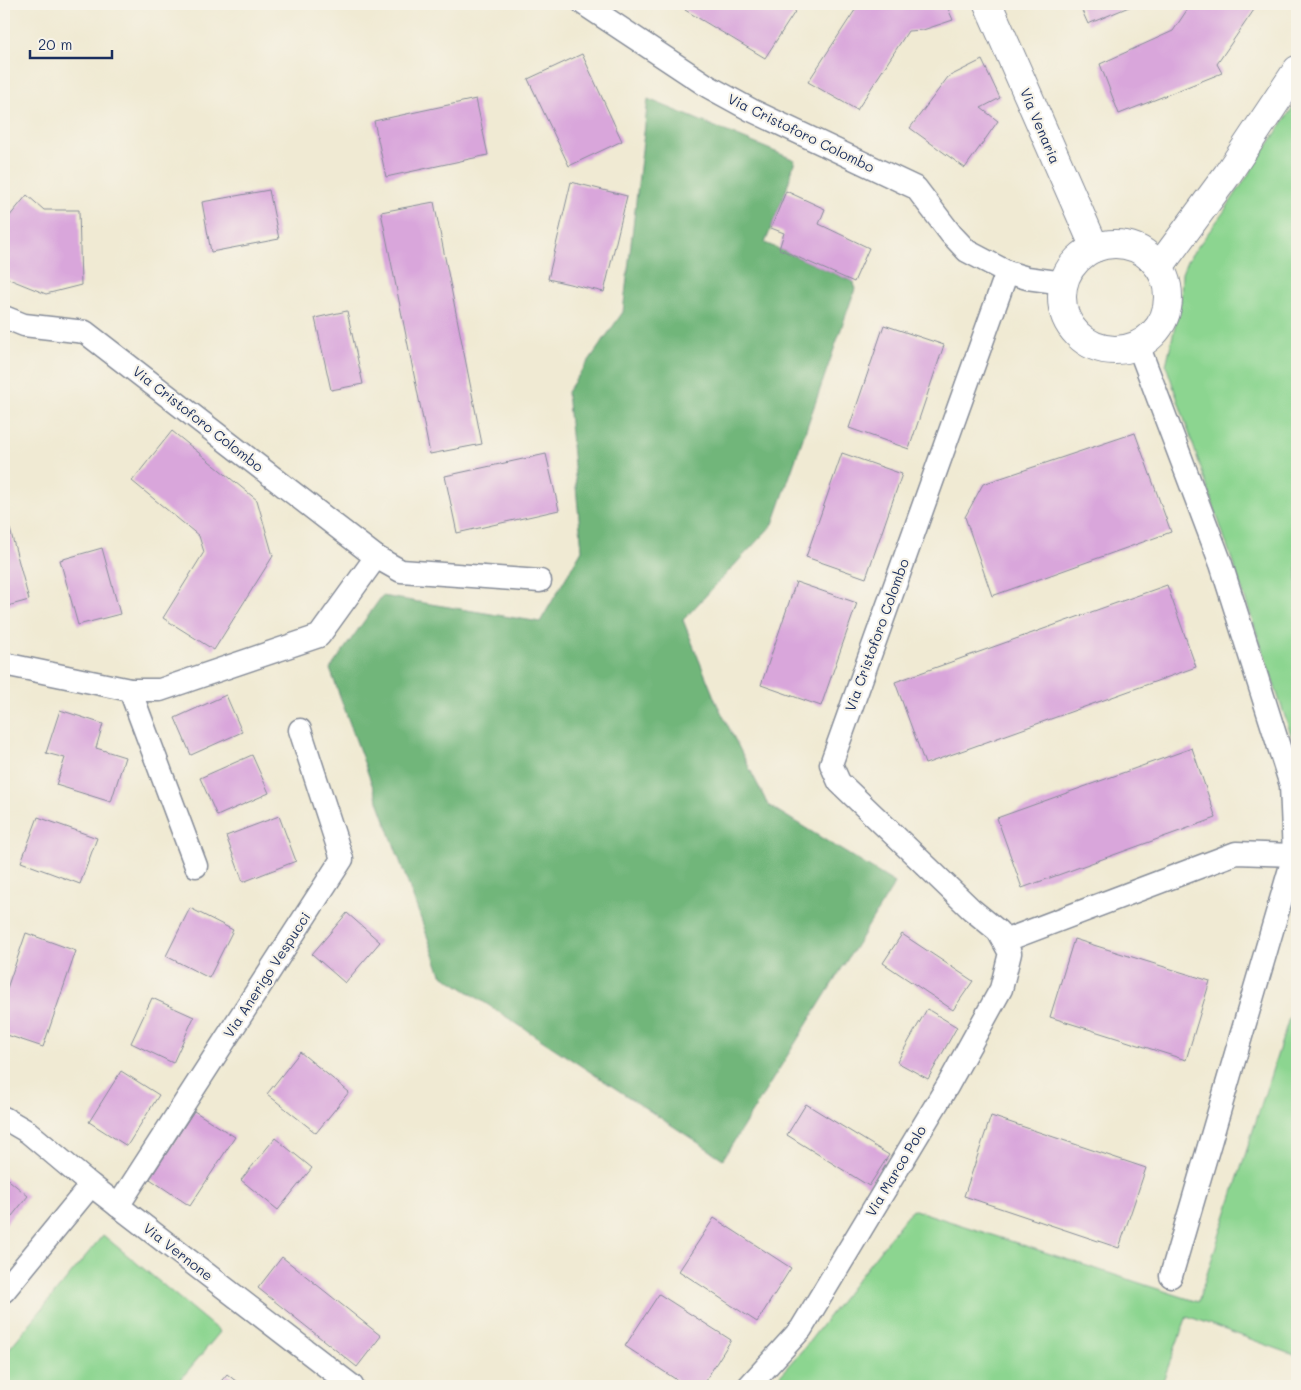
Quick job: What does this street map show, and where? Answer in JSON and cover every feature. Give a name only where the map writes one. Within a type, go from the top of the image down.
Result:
[{"type":"street","name":"Via Cristoforo Colombo","points":[[584,4],[709,87],[751,110],[916,188],[951,234],[967,251],[1007,272],[1027,278],[1064,283]]},
{"type":"street","name":"Via Venaria","points":[[988,4],[1053,157],[1095,248]]},
{"type":"street","points":[[1159,268],[1227,175],[1297,70]]},
{"type":"street","points":[[1120,244],[1130,246],[1148,256],[1159,268],[1168,291],[1166,311],[1161,324],[1150,337],[1138,345],[1123,350],[1107,350],[1089,344],[1078,335],[1066,319],[1062,303],[1064,283],[1074,264],[1095,248],[1120,244]]},
{"type":"street","name":"Via Cristoforo Colombo","points":[[1004,941],[998,931],[971,908],[839,782],[831,764],[1007,272]]},
{"type":"street","name":"Via Cristoforo Colombo","points":[[4,317],[24,325],[85,332],[376,556],[401,571],[540,581]]},
{"type":"street","points":[[1138,345],[1221,564],[1291,784],[1294,855],[1171,1276]]},
{"type":"street","points":[[4,664],[130,690],[160,690],[319,636],[376,556]]},
{"type":"street","points":[[130,690],[196,866]]},
{"type":"street","name":"Via Anerigo Vespucci","points":[[118,1206],[342,859],[300,730]]},
{"type":"street","points":[[1004,941],[1236,854],[1294,855]]},
{"type":"street","name":"Via Marco Polo","points":[[749,1386],[800,1329],[948,1085],[1001,989],[1010,953],[1004,941]]},
{"type":"street","name":"Via Vernone","points":[[4,1118],[28,1132],[91,1185],[352,1386]]},
{"type":"street","points":[[4,1291],[91,1185]]},
{"type":"green space","points":[[648,99],[795,160],[786,191],[765,243],[854,282],[855,289],[773,524],[683,620],[716,702],[768,805],[895,883],[723,1159],[441,974],[330,669],[382,596],[540,622],[582,550],[567,392],[623,312]]},
{"type":"green space","points":[[1297,101],[1297,752],[1166,365],[1181,301],[1182,273],[1187,261],[1223,213]]},
{"type":"green space","points":[[1297,982],[1297,1356],[1187,1316],[1161,1386],[770,1386],[805,1347],[912,1209],[1198,1302],[1291,1012]]},
{"type":"green space","points":[[103,1235],[220,1332],[175,1386],[4,1386],[4,1355]]},
{"type":"building","points":[[689,4],[800,4],[765,58],[685,10]]},
{"type":"building","points":[[859,4],[946,4],[953,20],[923,30],[908,31],[857,110],[808,82]]},
{"type":"building","points":[[1079,4],[1136,4],[1088,24]]},
{"type":"building","points":[[1191,4],[1258,4],[1217,64],[1222,73],[1119,114],[1100,64],[1173,31]]},
{"type":"building","points":[[582,54],[622,141],[569,166],[528,79]]},
{"type":"building","points":[[982,60],[1000,98],[981,108],[998,121],[965,168],[910,128],[948,77]]},
{"type":"building","points":[[476,99],[488,155],[386,177],[374,121]]},
{"type":"building","points":[[571,182],[627,196],[604,292],[548,279]]},
{"type":"building","points":[[269,190],[279,239],[211,252],[202,202]]},
{"type":"building","points":[[786,191],[825,209],[819,224],[869,248],[854,282],[779,249],[784,233],[771,228]]},
{"type":"building","points":[[27,195],[44,210],[79,210],[81,285],[46,294],[4,277],[4,223]]},
{"type":"building","points":[[434,202],[482,444],[430,454],[381,212]]},
{"type":"building","points":[[347,311],[363,384],[331,390],[315,318]]},
{"type":"building","points":[[884,325],[944,345],[909,449],[849,428]]},
{"type":"building","points":[[172,431],[257,500],[273,556],[214,650],[163,618],[204,552],[199,536],[132,481]]},
{"type":"building","points":[[1135,433],[1171,532],[992,596],[965,517],[983,484]]},
{"type":"building","points":[[842,453],[902,474],[866,578],[806,557]]},
{"type":"building","points":[[546,454],[559,510],[457,533],[445,476]]},
{"type":"building","points":[[10,529],[29,600],[4,607],[4,531]]},
{"type":"building","points":[[102,548],[120,614],[78,625],[60,560]]},
{"type":"building","points":[[796,582],[857,603],[821,706],[761,685]]},
{"type":"building","points":[[1167,585],[1196,667],[925,764],[895,682]]},
{"type":"building","points":[[226,695],[242,732],[191,755],[175,718]]},
{"type":"building","points":[[60,710],[103,724],[96,748],[125,757],[111,802],[56,785],[65,758],[46,753]]},
{"type":"building","points":[[1192,748],[1216,818],[1022,888],[997,818]]},
{"type":"building","points":[[252,755],[269,793],[217,816],[200,778]]},
{"type":"building","points":[[279,816],[296,861],[243,882],[226,836]]},
{"type":"building","points":[[38,817],[97,838],[80,884],[21,862]]},
{"type":"building","points":[[190,908],[233,930],[209,978],[166,956]]},
{"type":"building","points":[[347,913],[380,942],[345,983],[312,954]]},
{"type":"building","points":[[26,933],[76,951],[43,1047],[4,1034],[4,997]]},
{"type":"building","points":[[902,934],[973,981],[953,1010],[883,963]]},
{"type":"building","points":[[1074,939],[1210,981],[1186,1060],[1050,1017]]},
{"type":"building","points":[[152,998],[194,1017],[173,1063],[131,1043]]},
{"type":"building","points":[[927,1009],[957,1027],[928,1079],[897,1062]]},
{"type":"building","points":[[300,1052],[349,1092],[316,1133],[267,1094]]},
{"type":"building","points":[[121,1071],[159,1095],[127,1146],[89,1122]]},
{"type":"building","points":[[806,1104],[889,1155],[869,1186],[787,1135]]},
{"type":"building","points":[[194,1111],[235,1137],[190,1206],[150,1179]]},
{"type":"building","points":[[991,1116],[1146,1168],[1119,1248],[964,1196]]},
{"type":"building","points":[[275,1138],[312,1168],[278,1210],[241,1180]]},
{"type":"building","points":[[4,1176],[28,1196],[4,1226]]},
{"type":"building","points":[[714,1218],[791,1268],[757,1322],[679,1271]]},
{"type":"building","points":[[282,1257],[381,1336],[357,1367],[258,1288]]},
{"type":"building","points":[[659,1294],[731,1340],[702,1386],[686,1386],[625,1346]]},
{"type":"building","points":[[227,1374],[242,1386],[217,1386]]}]
